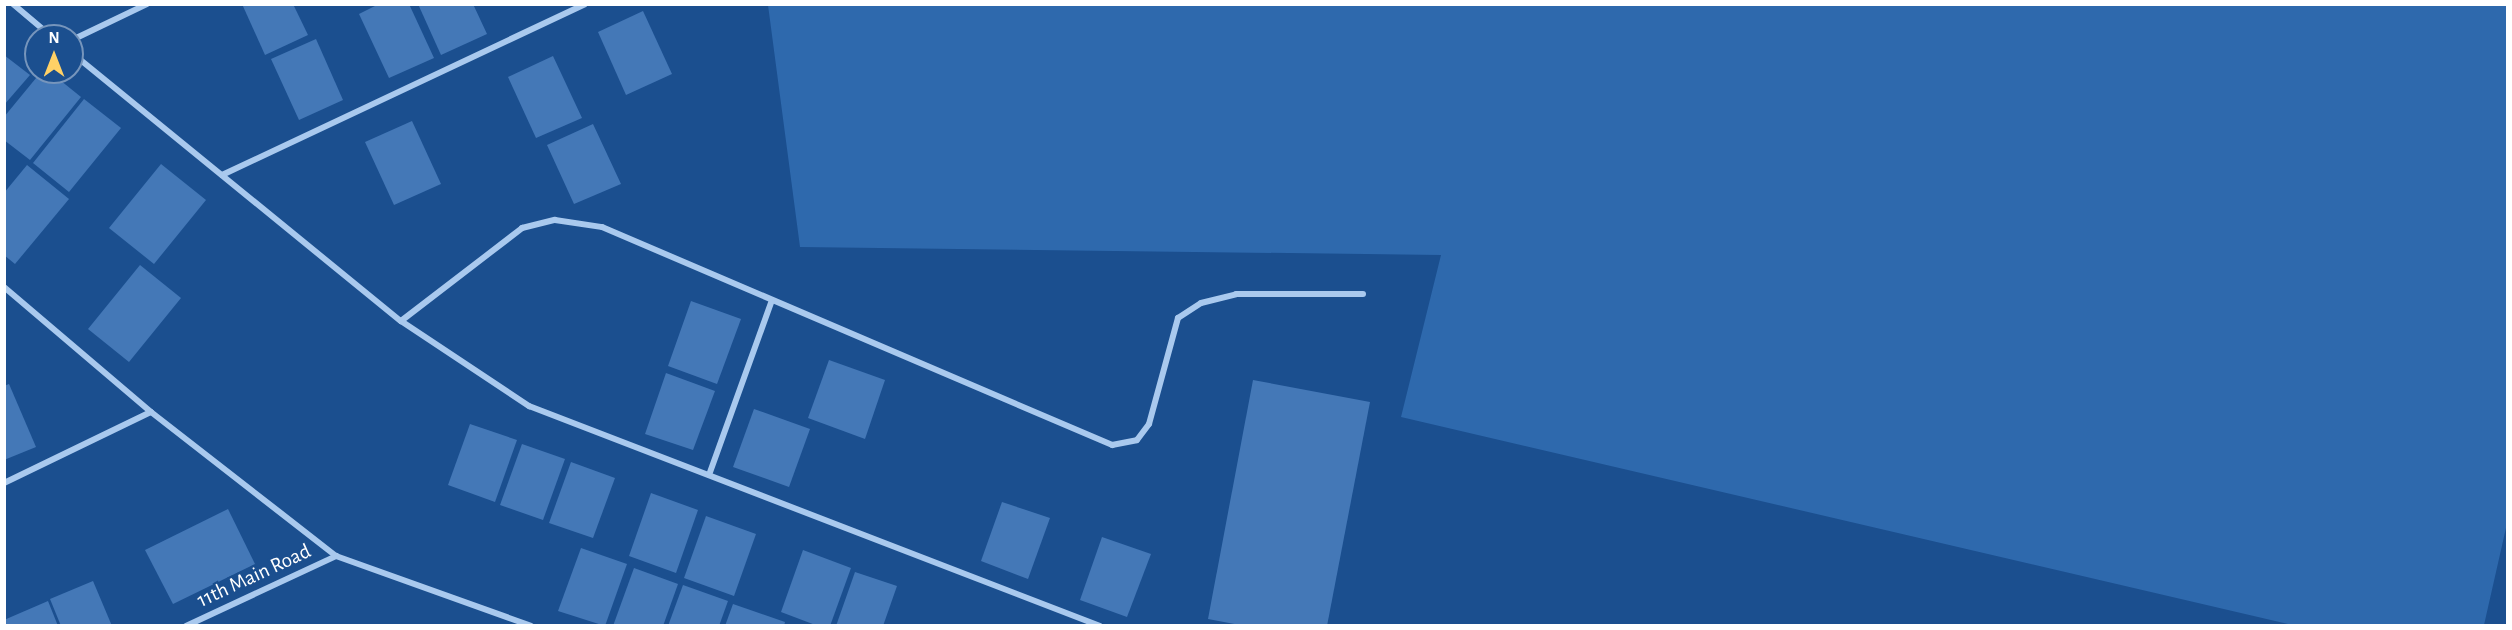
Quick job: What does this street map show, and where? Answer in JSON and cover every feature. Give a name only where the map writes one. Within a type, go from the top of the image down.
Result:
[{"type":"street","points":[[13,4],[37,24]]},
{"type":"street","points":[[84,34],[147,4]]},
{"type":"street","points":[[222,175],[585,4]]},
{"type":"street","points":[[84,63],[401,321],[529,406],[1100,626]]},
{"type":"street","points":[[401,321],[522,228],[555,220],[602,227],[1112,445],[1137,440],[1149,424],[1178,318],[1201,303],[1236,294],[1363,294]]},
{"type":"street","points":[[4,287],[151,412],[336,556],[531,626]]},
{"type":"street","points":[[709,475],[772,300]]},
{"type":"street","points":[[4,483],[151,412]]},
{"type":"street","name":"11th Main Road","points":[[186,626],[336,556]]},
{"type":"shaded area","points":[[768,5],[2507,5],[2508,519],[2484,625],[2292,625],[1401,417],[1441,255],[800,247]]},
{"type":"building","points":[[242,4],[293,4],[308,35],[265,55]]},
{"type":"building","points":[[379,4],[409,4],[434,58],[389,78],[359,14]]},
{"type":"building","points":[[418,4],[473,4],[487,34],[441,55]]},
{"type":"building","points":[[643,11],[672,74],[626,95],[598,32]]},
{"type":"building","points":[[316,39],[343,100],[299,120],[271,59]]},
{"type":"building","points":[[4,55],[24,70],[24,82],[4,105]]},
{"type":"building","points":[[553,56],[582,118],[536,138],[508,77]]},
{"type":"building","points":[[31,84],[65,84],[81,97],[30,160],[4,140],[4,117]]},
{"type":"building","points":[[84,99],[121,128],[69,192],[33,163]]},
{"type":"building","points":[[412,121],[441,184],[394,205],[365,142]]},
{"type":"building","points":[[593,124],[621,184],[574,204],[547,145]]},
{"type":"building","points":[[161,164],[206,200],[154,264],[109,228]]},
{"type":"building","points":[[27,165],[69,199],[15,264],[4,255],[4,193]]},
{"type":"building","points":[[140,265],[181,298],[129,362],[88,329]]},
{"type":"building","points":[[691,301],[741,319],[717,384],[668,366]]},
{"type":"building","points":[[829,360],[885,380],[865,439],[808,418]]},
{"type":"building","points":[[666,373],[715,391],[693,450],[645,434]]},
{"type":"building","points":[[1253,380],[1370,402],[1327,626],[1245,626],[1208,619]]},
{"type":"building","points":[[9,384],[36,447],[4,460],[4,386]]},
{"type":"building","points":[[754,409],[810,429],[789,487],[733,467]]},
{"type":"building","points":[[470,424],[517,440],[495,502],[448,485]]},
{"type":"building","points":[[522,444],[565,459],[543,520],[500,505]]},
{"type":"building","points":[[571,462],[615,478],[593,538],[549,523]]},
{"type":"building","points":[[651,493],[698,510],[676,573],[629,556]]},
{"type":"building","points":[[1002,502],[1050,518],[1028,579],[981,561]]},
{"type":"building","points":[[228,509],[255,564],[173,604],[145,550]]},
{"type":"building","points":[[706,516],[756,534],[734,596],[684,578]]},
{"type":"building","points":[[1102,537],[1151,554],[1127,617],[1080,600]]},
{"type":"building","points":[[581,548],[627,564],[605,626],[558,611]]},
{"type":"building","points":[[803,550],[851,568],[830,626],[818,626],[781,612]]},
{"type":"building","points":[[634,568],[678,584],[663,626],[613,626]]},
{"type":"building","points":[[855,572],[897,586],[883,626],[836,626]]},
{"type":"building","points":[[93,581],[112,626],[61,626],[50,599]]},
{"type":"building","points":[[683,585],[728,601],[719,626],[668,626]]},
{"type":"building","points":[[48,601],[58,626],[4,626],[4,620]]},
{"type":"building","points":[[733,604],[785,622],[784,626],[725,626]]}]
